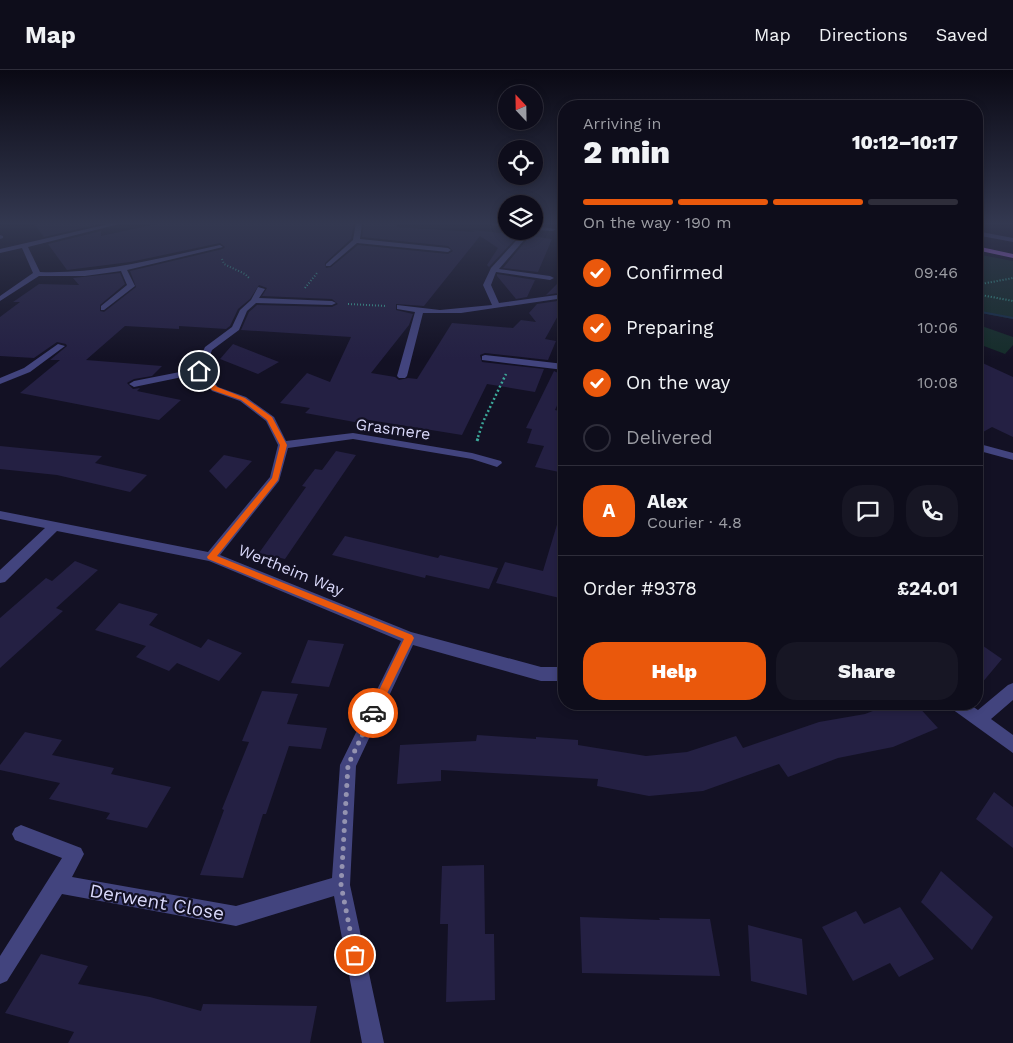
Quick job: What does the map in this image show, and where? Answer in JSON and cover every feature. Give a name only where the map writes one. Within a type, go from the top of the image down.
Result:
[{"type":"street","points":[[34,268],[37,274]]},
{"type":"street","points":[[0,299],[37,274],[67,276],[131,268]]},
{"type":"street","points":[[104,308],[131,286],[124,270]]},
{"type":"street","points":[[496,305],[487,285],[494,270],[550,278]]},
{"type":"street","points":[[199,371],[208,349],[236,328],[244,310],[254,301],[261,289]]},
{"type":"street","points":[[400,307],[419,312],[456,311],[558,297]]},
{"type":"street","points":[[254,301],[295,300],[332,303]]},
{"type":"street","points":[[402,376],[419,312]]},
{"type":"street","points":[[0,381],[28,370],[61,346]]},
{"type":"street","points":[[485,358],[558,366]]},
{"type":"street","points":[[508,371],[513,361]]},
{"type":"street","points":[[134,384],[199,371]]},
{"type":"street","points":[[199,371],[215,389],[243,399],[270,418],[283,445],[275,478],[211,557]]},
{"type":"street","name":"Grasmere","points":[[283,445],[353,436],[497,462]]},
{"type":"street","points":[[983,448],[1013,457]]},
{"type":"street","name":"Wertheim Way","points":[[0,515],[211,557],[409,638],[542,674],[558,674]]},
{"type":"street","points":[[0,578],[55,526]]},
{"type":"street","points":[[373,1043],[341,885],[348,765],[409,638]]},
{"type":"street","points":[[979,720],[1013,690]]},
{"type":"street","points":[[965,710],[1013,745]]},
{"type":"street","points":[[0,974],[75,854],[22,834]]},
{"type":"street","name":"Derwent Close","points":[[58,884],[236,916],[341,885]]},
{"type":"path","points":[[233,268],[245,274],[261,289]]},
{"type":"path","points":[[295,300],[321,268]]},
{"type":"path","points":[[983,284],[1013,278]]},
{"type":"path","points":[[983,295],[1013,301]]},
{"type":"path","points":[[332,303],[400,307]]},
{"type":"path","points":[[483,422],[508,371]]},
{"type":"green space","points":[[983,268],[1013,268],[1013,319],[983,313]]},
{"type":"green space","points":[[983,326],[1013,337],[1013,345],[1005,354],[983,346]]},
{"type":"building","points":[[141,268],[454,268],[424,306],[396,304],[396,310],[413,314],[409,325],[371,373],[395,377],[399,380],[417,379],[452,323],[513,328],[521,320],[536,322],[529,313],[537,304],[558,301],[558,316],[545,339],[556,341],[548,360],[485,353],[480,355],[482,362],[544,369],[535,392],[487,384],[462,435],[363,419],[360,423],[305,413],[310,408],[280,403],[307,373],[330,382],[351,337],[241,330],[249,312],[257,305],[332,307],[338,304],[332,299],[262,296],[267,288],[259,285],[250,299],[238,309],[230,326],[226,329],[179,326],[179,329],[125,326],[86,360],[162,366],[152,376],[134,379],[127,383],[133,389],[140,388],[137,391],[181,400],[159,420],[20,393],[60,360],[50,360],[67,346],[57,342],[34,358],[0,356],[0,317],[20,302],[13,302],[39,284],[79,285],[73,278],[120,273],[125,284],[100,305],[100,311],[104,312],[136,287],[130,271]]},
{"type":"building","points":[[507,268],[540,268],[538,272]]},
{"type":"building","points":[[497,274],[535,280],[527,297],[516,299]]},
{"type":"building","points":[[558,283],[558,293],[546,295]]},
{"type":"building","points":[[233,344],[279,362],[258,374],[220,359]]},
{"type":"building","points":[[983,363],[1013,377],[1013,437],[992,427],[983,432]]},
{"type":"building","points":[[554,371],[558,373],[558,403],[555,410],[558,411],[558,472],[535,467],[544,446],[527,443],[532,429],[526,428]]},
{"type":"building","points":[[0,446],[102,456],[95,463],[147,475],[130,492],[57,475],[0,469]]},
{"type":"building","points":[[336,451],[356,455],[285,559],[259,553],[306,487],[302,486],[315,469],[322,470]]},
{"type":"building","points":[[224,455],[252,461],[226,489],[209,471]]},
{"type":"building","points":[[558,521],[558,598],[496,583],[505,562],[543,571]]},
{"type":"building","points":[[345,536],[438,558],[440,555],[498,568],[489,589],[426,575],[425,578],[332,555]]},
{"type":"building","points":[[75,561],[98,570],[56,608],[63,611],[0,668],[0,618],[46,578],[52,581]]},
{"type":"building","points":[[119,603],[158,614],[149,625],[201,648],[208,639],[242,653],[219,681],[177,663],[169,671],[136,657],[146,646],[95,630]]},
{"type":"building","points":[[308,640],[344,644],[329,687],[291,683]]},
{"type":"building","points":[[983,646],[1002,659],[983,682]]},
{"type":"building","points":[[262,691],[298,694],[287,724],[327,728],[321,749],[289,746],[266,814],[263,814],[243,878],[200,875],[224,810],[222,809],[249,742],[242,741]]},
{"type":"building","points":[[875,710],[922,710],[938,728],[893,747],[838,758],[788,777],[779,764],[703,791],[649,796],[597,786],[598,779],[441,770],[441,781],[397,784],[400,745],[476,741],[477,735],[536,739],[536,737],[578,740],[578,745],[646,756],[687,752],[736,736],[743,748],[819,722],[865,714]]},
{"type":"building","points":[[25,732],[62,740],[52,755],[114,768],[111,774],[171,787],[147,828],[106,819],[110,813],[49,799],[60,783],[0,770],[0,765]]},
{"type":"building","points":[[994,792],[1013,807],[1013,848],[976,819]]},
{"type":"building","points":[[484,865],[485,934],[494,934],[495,1000],[446,1002],[448,924],[440,924],[442,866]]},
{"type":"building","points":[[941,871],[993,917],[972,950],[921,902]]},
{"type":"building","points":[[900,907],[934,959],[899,977],[890,963],[853,981],[822,927],[856,911],[864,924]]},
{"type":"building","points":[[580,917],[660,920],[659,918],[710,919],[720,976],[582,973]]},
{"type":"building","points":[[748,925],[802,939],[807,995],[751,981]]},
{"type":"building","points":[[41,954],[88,966],[78,984],[150,997],[201,1011],[203,1004],[317,1006],[310,1043],[68,1043],[74,1032],[5,1013]]},
{"type":"waterway","points":[[983,312],[1013,318]]},
{"type":"way so far","points":[[355,955],[341,885],[348,765],[373,713]]},
{"type":"route","points":[[199,371],[215,389],[243,399],[270,418],[283,445],[275,478],[211,557],[409,638],[373,713]]}]
